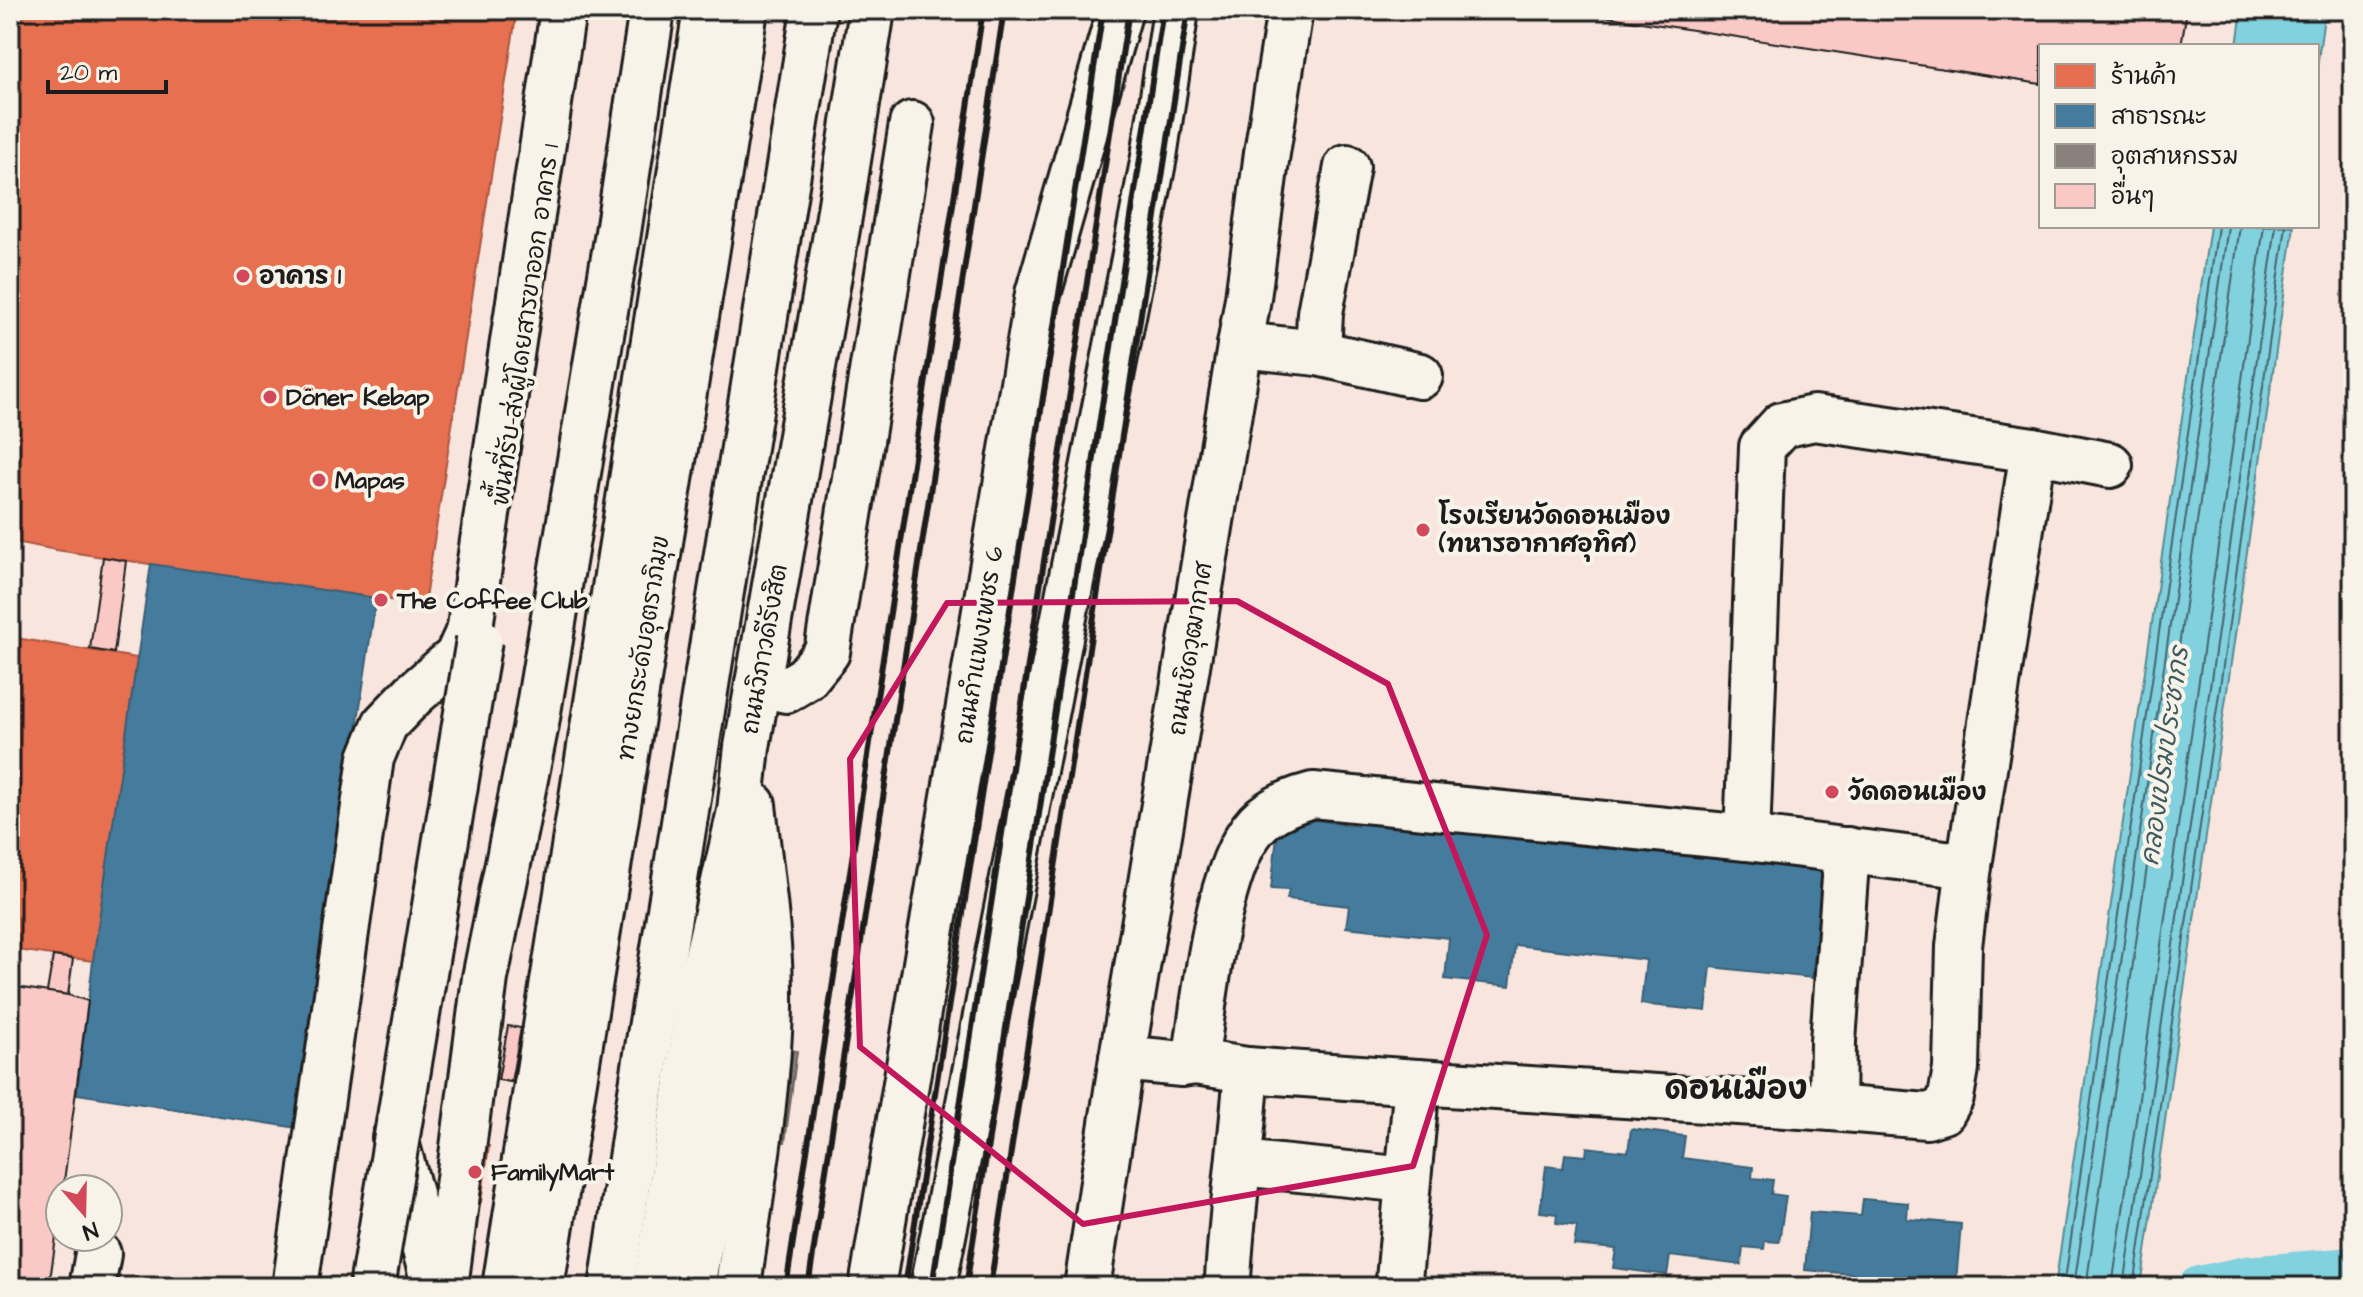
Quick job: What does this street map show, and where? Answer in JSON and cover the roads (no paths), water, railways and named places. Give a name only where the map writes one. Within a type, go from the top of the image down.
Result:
[{"type":"main road","points":[[372,1287],[475,635],[563,10]]},
{"type":"main road","name":"พื้นที่รับ-ส่งผู้โดยสารขาออก อาคาร 1","points":[[475,635],[572,10]]},
{"type":"main road","points":[[445,1287],[485,978],[536,724],[652,10]]},
{"type":"main road","points":[[505,1287],[706,10]]},
{"type":"main road","name":"ทางยกระดับอุตราภิมุข","points":[[541,1287],[745,10]]},
{"type":"main road","points":[[612,1287],[814,10]]},
{"type":"main road","name":"ถนนวิภาวดีรังสิต","points":[[656,1287],[704,970],[740,811],[747,747],[872,10]]},
{"type":"main road","name":"ถนนกำแพงเพชร 6","points":[[872,1287],[1038,294],[1120,10]]},
{"type":"main road","points":[[933,1287],[1154,157],[1176,10]]},
{"type":"main road","name":"ถนนเชิดวุฒากาศ","points":[[1087,1287],[1240,345],[1290,10]]},
{"type":"main road","points":[[758,683],[786,690],[806,678],[827,652],[912,124]]},
{"type":"main road","points":[[1318,353],[1320,313],[1347,167]]},
{"type":"main road","points":[[1240,345],[1318,353],[1420,376]]},
{"type":"main road","points":[[1747,838],[1762,447],[1782,425],[1814,418],[2033,450],[2110,465]]},
{"type":"main road","points":[[1122,1058],[1182,1064],[1195,1062],[1247,1070],[1927,1116],[1943,1111],[1951,1097],[1956,1068],[1959,946],[1969,866],[2033,450]]},
{"type":"main road","points":[[295,1287],[371,758],[385,724],[457,657],[475,635]]},
{"type":"main road","points":[[435,1287],[388,1115],[475,635]]},
{"type":"main road","points":[[738,1287],[764,1090],[770,1009],[769,958],[747,747]]},
{"type":"main road","points":[[1195,1062],[1219,912],[1241,846],[1261,819],[1288,802],[1313,795],[1747,838],[1969,866]]},
{"type":"main road","points":[[692,1287],[717,1144],[739,977],[740,811]]},
{"type":"main road","points":[[1832,1108],[1833,1041],[1847,850]]},
{"type":"main road","points":[[1228,1278],[1247,1070]]},
{"type":"main road","points":[[1399,1280],[1417,1082]]},
{"type":"main road","points":[[1240,1163],[1407,1180]]},
{"type":"water","points":[[2242,10],[2325,10],[2319,53],[2319,44],[2237,44]]},
{"type":"water","name":"คลองเปรมประชากร","points":[[2210,228],[2294,228],[2141,1287],[2055,1287]]},
{"type":"waterway","points":[[2199,1287],[2246,1277],[2353,1268]]},
{"type":"railway","points":[[786,1287],[983,10]]},
{"type":"railway","points":[[808,1287],[1004,10]]},
{"type":"railway","points":[[905,1287],[1103,10]]},
{"type":"railway","points":[[932,1287],[1129,10]]},
{"type":"railway","points":[[966,1287],[1163,10]]},
{"type":"railway","points":[[990,1287],[1188,10]]},
{"type":"place","name":"อาคาร 1","points":[[243,276]]},
{"type":"place","name":"Döner Kebap","points":[[270,397]]},
{"type":"place","name":"Mapas","points":[[319,480]]},
{"type":"place","name":"โรงเรียนวัดดอนเมือง (ทหารอากาศอุทิศ)","points":[[1423,530]]},
{"type":"place","name":"The Coffee Club","points":[[381,600]]},
{"type":"place","name":"วัดดอนเมือง","points":[[1832,792]]},
{"type":"place","name":"FamilyMart","points":[[475,1172]]},
{"type":"district","name":"ดอนเมือง","points":[[1736,1088]]}]
